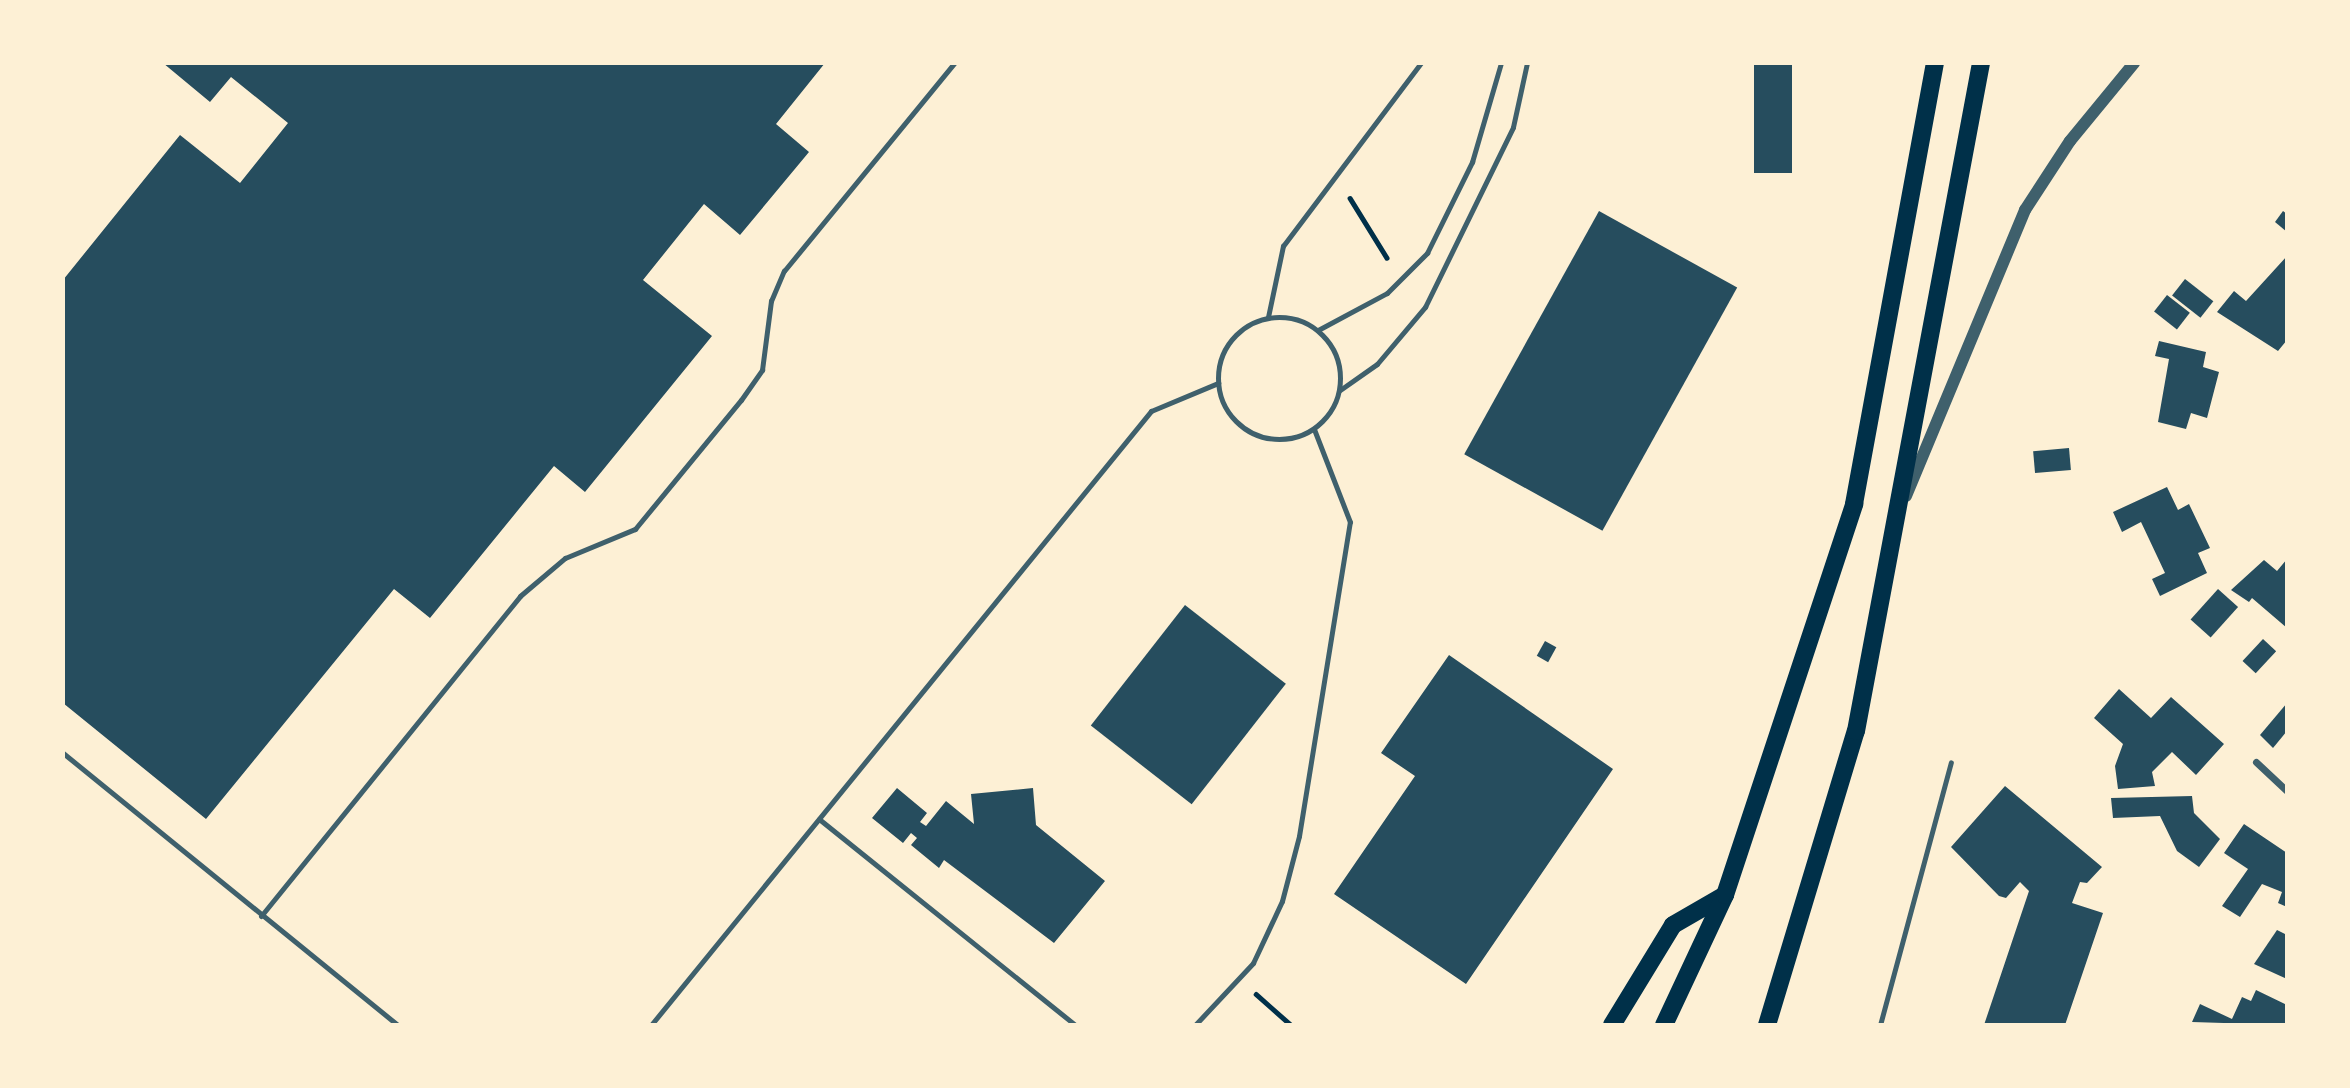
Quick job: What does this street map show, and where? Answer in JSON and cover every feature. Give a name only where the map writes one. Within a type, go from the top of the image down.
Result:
[{"type":"main road","points":[[1664,1025],[1725,895],[1854,504],[1935,63]]},
{"type":"main road","points":[[1767,1025],[1856,731],[1902,506],[1981,63]]},
{"type":"main road","points":[[1612,1025],[1674,925],[1725,895]]},
{"type":"street","points":[[1902,506],[2025,210],[2070,141],[2134,63]]},
{"type":"street","points":[[2256,762],[2287,791]]},
{"type":"lane","points":[[261,916],[520,596],[565,558],[635,529],[741,400],[762,370],[771,301],[784,271],[954,63]]},
{"type":"lane","points":[[1268,317],[1283,246],[1420,63]]},
{"type":"lane","points":[[1318,330],[1387,293],[1427,253],[1472,162],[1500,63]]},
{"type":"lane","points":[[1340,390],[1340,368],[1318,330],[1289,317],[1268,317],[1235,335],[1223,353],[1218,383],[1223,404],[1258,436],[1295,438],[1314,429],[1340,390],[1377,365],[1425,307],[1513,127],[1527,63]]},
{"type":"lane","points":[[651,1025],[1151,411],[1218,383]]},
{"type":"lane","points":[[1195,1025],[1240,980],[1282,901],[1299,836],[1350,522],[1314,429]]},
{"type":"lane","points":[[63,753],[398,1025]]},
{"type":"lane","points":[[1880,1025],[1951,762]]},
{"type":"lane","points":[[819,818],[1075,1025]]},
{"type":"path","points":[[1341,170],[1356,214],[1395,268]]},
{"type":"path","points":[[1240,980],[1292,1025]]},
{"type":"building","points":[[163,63],[825,63],[776,124],[809,152],[740,235],[704,204],[643,280],[712,336],[585,492],[554,466],[430,618],[394,589],[206,819],[63,703],[63,280],[180,135],[240,183],[288,123],[231,77],[210,102]]},
{"type":"building","points":[[1754,63],[1792,63],[1792,173],[1754,173]]},
{"type":"building","points":[[1599,211],[1737,288],[1602,531],[1464,454]]},
{"type":"building","points":[[2283,211],[2287,214],[2287,232],[2275,222]]},
{"type":"building","points":[[2287,256],[2287,340],[2278,351],[2217,312],[2234,291],[2246,301]]},
{"type":"building","points":[[2185,279],[2213,301],[2200,318],[2172,296]]},
{"type":"building","points":[[2167,295],[2190,313],[2177,329],[2154,312]]},
{"type":"building","points":[[2159,341],[2206,352],[2203,367],[2219,372],[2207,418],[2191,413],[2186,429],[2158,422],[2169,359],[2155,356]]},
{"type":"building","points":[[2069,448],[2071,470],[2035,473],[2033,451]]},
{"type":"building","points":[[2167,487],[2178,510],[2189,504],[2210,548],[2198,553],[2207,573],[2160,596],[2152,579],[2165,573],[2141,522],[2122,532],[2113,512]]},
{"type":"building","points":[[2287,559],[2287,628],[2252,598],[2249,602],[2231,590],[2264,560],[2277,571]]},
{"type":"building","points":[[2218,589],[2238,607],[2211,638],[2191,619]]},
{"type":"building","points":[[1185,605],[1286,684],[1192,804],[1091,726]]},
{"type":"building","points":[[2263,639],[2276,651],[2256,673],[2243,661]]},
{"type":"building","points":[[1545,641],[1556,647],[1548,662],[1537,656]]},
{"type":"building","points":[[1449,655],[1613,769],[1466,984],[1334,894],[1415,776],[1381,753]]},
{"type":"building","points":[[2119,689],[2151,718],[2171,697],[2224,744],[2196,775],[2172,752],[2152,772],[2155,786],[2118,789],[2115,766],[2123,744],[2094,718]]},
{"type":"building","points":[[2287,703],[2287,731],[2273,748],[2260,735]]},
{"type":"building","points":[[2005,786],[2102,867],[2087,883],[2080,882],[2072,903],[2103,913],[2065,1025],[1984,1025],[2029,891],[2020,882],[2006,898],[1999,896],[1951,847]]},
{"type":"building","points":[[897,788],[927,813],[920,822],[926,826],[946,801],[974,824],[971,794],[1033,788],[1036,825],[1105,881],[1054,943],[944,860],[939,868],[911,845],[917,838],[911,833],[903,843],[872,818]]},
{"type":"building","points":[[2192,796],[2194,813],[2220,839],[2199,867],[2177,851],[2160,816],[2113,818],[2111,798]]},
{"type":"building","points":[[2244,824],[2287,853],[2287,907],[2278,903],[2282,892],[2262,884],[2240,917],[2222,906],[2248,869],[2224,853]]},
{"type":"building","points":[[2277,930],[2287,935],[2287,979],[2254,964]]},
{"type":"building","points":[[2256,990],[2287,1005],[2287,1025],[2192,1022],[2200,1004],[2232,1019],[2242,997],[2251,1001]]}]
